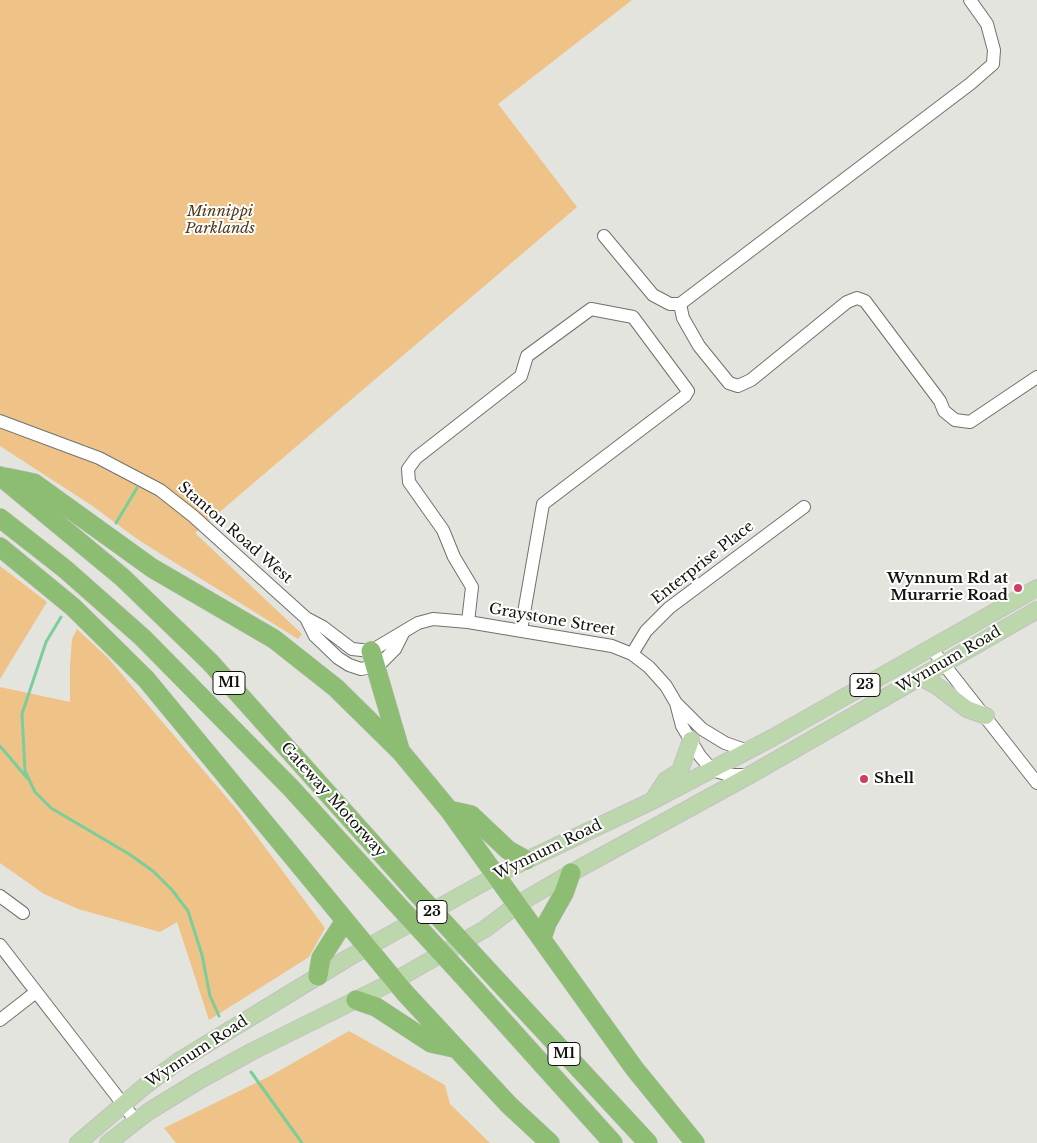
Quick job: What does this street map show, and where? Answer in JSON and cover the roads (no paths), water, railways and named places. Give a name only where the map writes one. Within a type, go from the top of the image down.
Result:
[{"type":"highway","points":[[0,476],[34,483],[152,568],[274,640],[336,688],[400,752],[449,810],[634,1068],[695,1143]]},
{"type":"highway","name":"Gateway Motorway","points":[[0,476],[122,577],[210,662],[414,890],[648,1143]]},
{"type":"highway","name":"Gateway Motorway","points":[[0,518],[65,569],[142,637],[291,788],[613,1143]]},
{"type":"highway","points":[[0,547],[79,612],[146,679],[344,922],[394,980],[454,1048],[509,1105],[550,1143]]},
{"type":"highway","points":[[374,658],[400,752]]},
{"type":"highway","points":[[449,810],[471,815],[508,850],[526,860]]},
{"type":"highway","points":[[542,938],[547,923],[564,893],[571,873]]},
{"type":"highway","points":[[318,976],[321,958],[344,922]]},
{"type":"highway","points":[[356,1000],[376,1007],[431,1043],[454,1048]]},
{"type":"main road","name":"Wynnum Road","points":[[78,1143],[122,1104],[179,1061],[318,976],[496,875],[652,801],[748,751],[1037,588]]},
{"type":"main road","name":"Wynnum Road","points":[[108,1143],[136,1121],[231,1063],[394,980],[485,929],[518,904],[571,873],[750,775],[1037,610]]},
{"type":"main road","points":[[920,677],[944,691],[967,709],[986,716]]},
{"type":"main road","points":[[652,801],[666,780],[680,771],[691,740]]},
{"type":"street","points":[[604,236],[653,295],[670,304],[680,304],[970,84],[993,64],[994,50],[987,24],[970,0]]},
{"type":"street","points":[[680,304],[683,318],[699,346],[729,383],[738,386],[751,380],[847,302],[857,298],[865,302],[940,401],[944,411],[955,420],[970,422],[1037,377]]},
{"type":"street","points":[[468,622],[472,587],[454,557],[443,530],[409,482],[408,469],[416,458],[521,376],[527,356],[591,309],[633,317],[688,392],[543,504],[521,630]]},
{"type":"street","name":"Stanton Road West","points":[[0,421],[99,458],[160,490],[193,516],[306,618],[316,636],[343,662],[361,669],[374,658]]},
{"type":"street","name":"Enterprise Place","points":[[632,654],[646,632],[669,608],[804,507]]},
{"type":"street","name":"Graystone Street","points":[[374,658],[394,649],[403,633],[426,620],[445,619],[612,646],[632,654],[658,676],[676,703],[713,737],[748,751]]},
{"type":"street","points":[[931,648],[1037,783]]},
{"type":"street","name":"Graystone Street","points":[[676,703],[682,726],[712,770]]},
{"type":"street","points":[[712,770],[729,775],[750,775]]},
{"type":"street","points":[[0,896],[24,913]]},
{"type":"street","points":[[0,945],[136,1121]]},
{"type":"street","points":[[0,1020],[36,992]]},
{"type":"waterway","points":[[116,523],[137,488]]},
{"type":"waterway","points":[[61,617],[46,642],[22,714],[25,771],[35,792],[51,808],[129,854],[153,871],[172,890],[188,911],[202,955],[210,996],[219,1016]]},
{"type":"waterway","points":[[0,746],[27,778]]},
{"type":"waterway","points":[[251,1072],[302,1143]]},
{"type":"place","name":"Wynnum Rd at Murarrie Road","points":[[1018,588]]},
{"type":"place","name":"Shell","points":[[864,779]]},
{"type":"park label","name":"Minnippi Parklands","points":[[220,220]]}]
